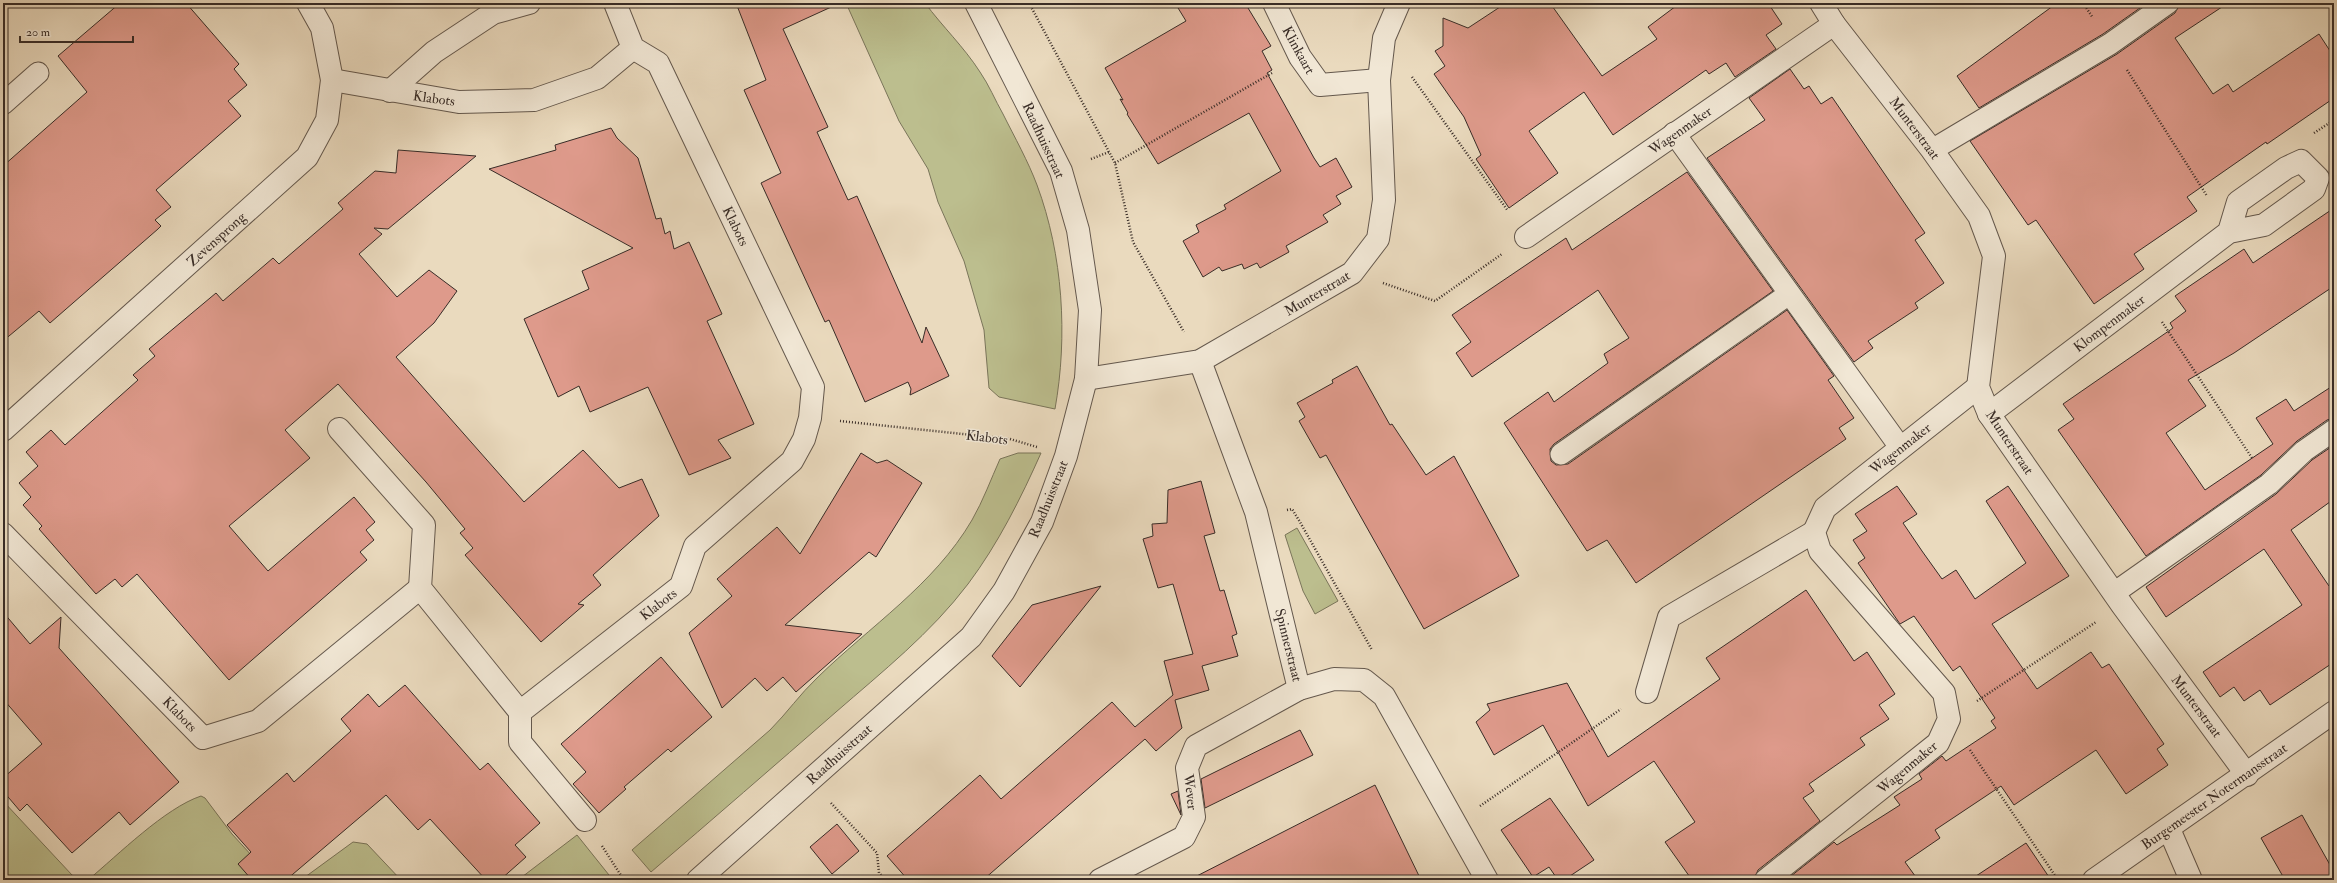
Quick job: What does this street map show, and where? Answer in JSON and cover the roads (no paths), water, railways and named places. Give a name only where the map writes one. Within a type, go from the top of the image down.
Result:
[{"type":"street","name":"Zevensprong","points":[[3,430],[307,157],[327,120],[332,80],[322,28],[308,3]]},
{"type":"street","name":"Klabots","points":[[390,91],[434,52],[493,13],[529,3]]},
{"type":"street","points":[[615,3],[633,48]]},
{"type":"street","name":"Raadhuisstraat","points":[[698,880],[971,637],[1004,591],[1042,522],[1066,456],[1086,379],[1090,310],[1078,230],[1061,171],[976,3]]},
{"type":"street","name":"Klinkaart","points":[[1274,3],[1300,57],[1320,85],[1379,80]]},
{"type":"street","name":"Munterstraat","points":[[1086,379],[1200,361],[1352,273],[1378,239],[1384,200],[1379,80],[1384,38],[1399,3]]},
{"type":"street","name":"Munterstraat","points":[[1821,3],[1834,24],[1932,150],[1979,216],[1994,256],[1978,387],[1989,414],[2118,599],[2247,775]]},
{"type":"street","name":"Wagenmaker","points":[[1526,237],[1674,133],[1834,24]]},
{"type":"street","name":"Klabots","points":[[332,80],[459,102],[534,100],[597,78],[633,48],[658,63],[813,387],[810,418],[804,439],[792,461],[695,546],[681,586],[520,712]]},
{"type":"street","name":"Klompenmaker","points":[[1989,414],[2229,232]]},
{"type":"street","name":"Spinnerstraat","points":[[1200,361],[1256,512],[1299,689],[1334,679],[1364,680],[1384,696],[1487,880]]},
{"type":"street","name":"Wagenmaker","points":[[1766,880],[1938,743],[1949,719],[1944,693],[1820,551],[1814,532],[1825,508],[1900,447],[1978,387]]},
{"type":"street","points":[[339,429],[424,525],[420,588],[520,712],[520,742],[585,820]]},
{"type":"street","points":[[1647,692],[1669,616],[1814,532]]},
{"type":"street","name":"Klabots","points":[[3,534],[203,738],[258,721],[420,588]]},
{"type":"street","name":"Wever","points":[[1100,880],[1184,837],[1194,817],[1187,768],[1196,746],[1299,689]]},
{"type":"street","name":"Burgemeester Notermansstraat","points":[[2094,880],[2247,775],[2334,712]]},
{"type":"street","points":[[2169,829],[2191,880]]},
{"type":"lane","points":[[1932,150],[2110,44],[2168,3]]},
{"type":"lane","points":[[3,104],[38,73]]},
{"type":"lane","points":[[1674,133],[1900,447]]},
{"type":"lane","points":[[1561,454],[1789,294]]},
{"type":"lane","points":[[2118,599],[2269,484],[2304,451],[2334,430]]}]
